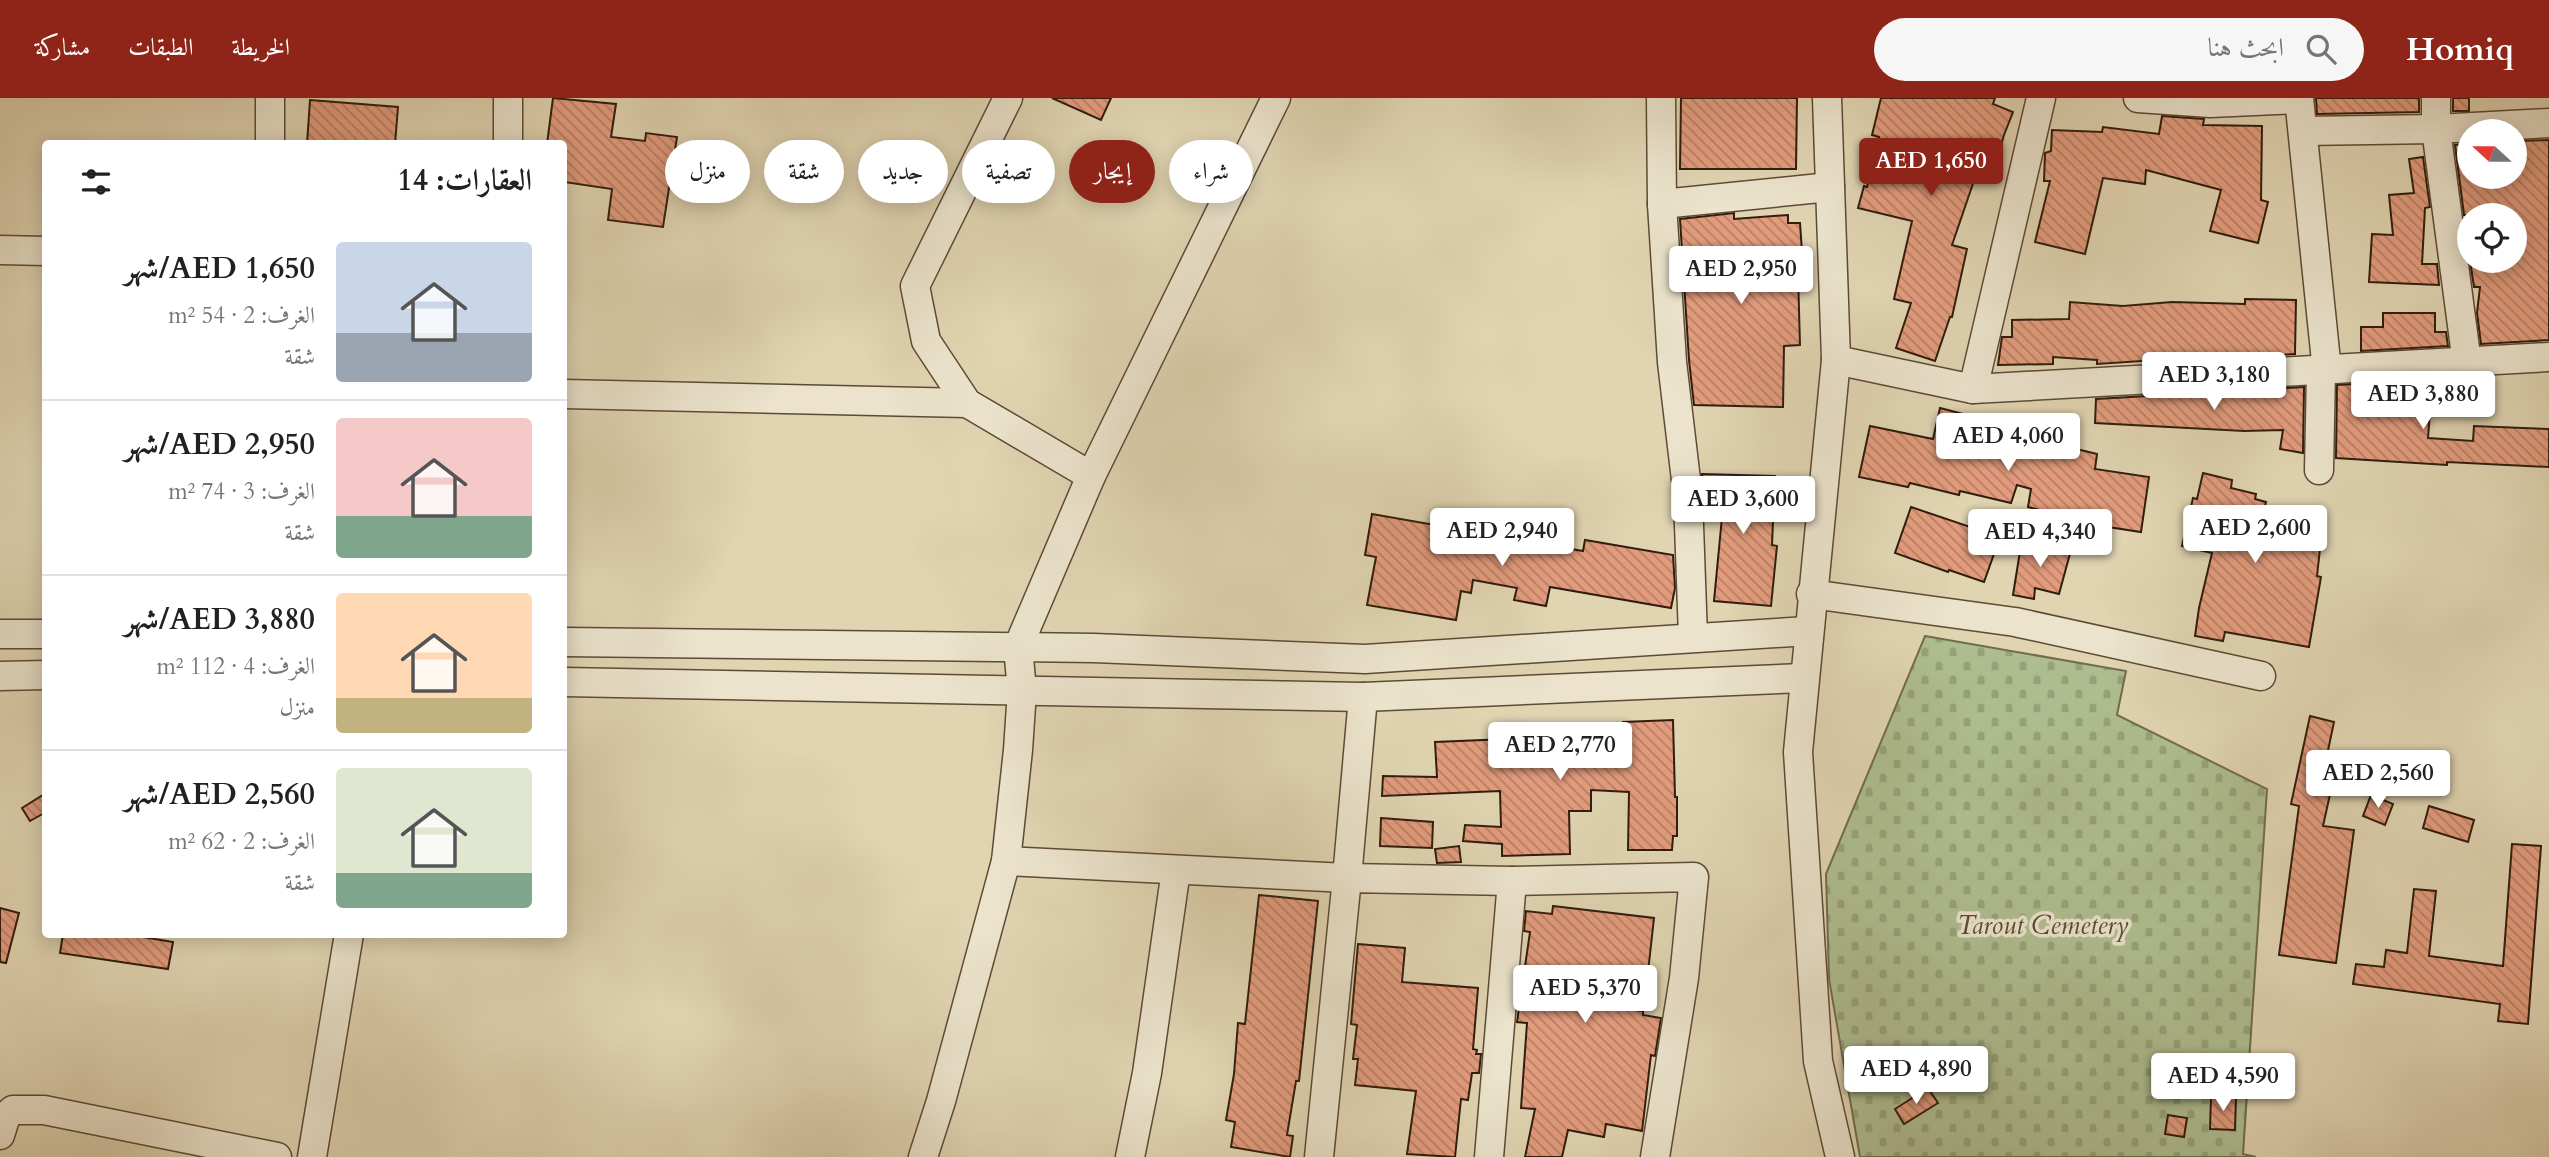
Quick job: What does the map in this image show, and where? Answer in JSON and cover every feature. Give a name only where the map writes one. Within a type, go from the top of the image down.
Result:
[{"type":"street","points":[[270,98],[270,140]]},
{"type":"street","points":[[508,98],[508,140]]},
{"type":"street","points":[[1008,98],[915,286],[926,341],[967,402],[1091,476]]},
{"type":"street","points":[[923,1157],[941,1101],[1006,862],[1022,691],[1018,647],[1091,476],[1276,98]]},
{"type":"street","points":[[1661,98],[1662,204],[1672,362],[1688,497],[1693,637]]},
{"type":"street","points":[[1827,98],[1836,360],[1811,594],[1798,752],[1818,1061],[1840,1157]]},
{"type":"street","points":[[1973,389],[2041,98]]},
{"type":"street","points":[[2138,98],[2210,103],[2299,99],[2324,371],[2319,470]]},
{"type":"street","points":[[2436,98],[2436,129],[2467,363]]},
{"type":"street","points":[[2303,131],[2436,129],[2549,123]]},
{"type":"street","points":[[1662,204],[1830,187]]},
{"type":"street","points":[[0,250],[42,251]]},
{"type":"street","points":[[1836,360],[1973,389],[2549,357]]},
{"type":"street","points":[[567,394],[967,402]]},
{"type":"street","points":[[1811,594],[2015,622],[2261,676]]},
{"type":"street","points":[[567,642],[1094,648],[1365,659],[1808,631]]},
{"type":"street","points":[[0,634],[42,634]]},
{"type":"street","points":[[0,676],[42,676]]},
{"type":"street","points":[[567,682],[1363,697],[1803,678]]},
{"type":"street","points":[[1319,1157],[1363,697]]},
{"type":"street","points":[[1006,862],[1347,878],[1512,881],[1694,877],[1684,978],[1655,1157]]},
{"type":"street","points":[[1130,1157],[1147,1073],[1176,870]]},
{"type":"street","points":[[1489,1157],[1512,881]]},
{"type":"street","points":[[312,1157],[348,938]]},
{"type":"street","points":[[0,1135],[6,1116],[13,1110],[44,1110],[277,1157]]},
{"type":"green space","name":"Tarout Cemetery","points":[[1925,636],[2126,671],[2117,715],[2267,789],[2243,1154],[2256,1157],[1860,1157],[1829,979],[1826,874]]},
{"type":"building","points":[[553,98],[616,104],[611,137],[645,141],[646,133],[677,137],[677,140],[665,140],[667,203],[663,227],[608,220],[612,189],[567,182],[567,140],[548,140]]},
{"type":"building","points":[[1052,98],[1111,98],[1101,120]]},
{"type":"building","points":[[1681,98],[1797,98],[1796,169],[1680,169]]},
{"type":"building","points":[[1881,98],[1995,98],[1993,104],[2013,112],[1993,173],[1978,169],[1952,245],[1967,249],[1952,317],[1935,361],[1896,348],[1911,303],[1894,299],[1912,221],[1858,208],[1864,186],[1867,187],[1879,137],[1872,135]]},
{"type":"building","points":[[2316,98],[2419,98],[2419,112],[2317,114]]},
{"type":"building","points":[[2453,98],[2469,98],[2469,111],[2453,111]]},
{"type":"building","points":[[310,100],[398,107],[395,140],[307,140]]},
{"type":"building","points":[[2162,116],[2204,119],[2203,125],[2262,126],[2261,200],[2268,202],[2258,243],[2210,231],[2221,190],[2146,170],[2145,184],[2103,178],[2085,254],[2035,242],[2050,181],[2044,181],[2045,153],[2051,151],[2052,130],[2102,132],[2103,127],[2159,134]]},
{"type":"building","points":[[2549,140],[2549,340],[2481,344],[2477,313],[2480,287],[2474,287],[2472,273],[2527,273],[2527,203],[2462,203],[2461,189],[2527,189],[2527,141]]},
{"type":"building","points":[[2423,157],[2430,207],[2425,208],[2422,264],[2437,264],[2439,285],[2369,282],[2372,234],[2393,235],[2389,195],[2414,193],[2409,159]]},
{"type":"building","points":[[1734,213],[1734,219],[1788,215],[1788,223],[1800,223],[1800,345],[1784,346],[1783,407],[1694,405],[1680,219]]},
{"type":"building","points":[[2245,299],[2296,300],[2295,354],[2097,364],[2097,360],[2053,357],[2053,364],[1998,365],[2002,337],[2012,337],[2012,320],[2069,319],[2070,302],[2123,306],[2172,302],[2245,304]]},
{"type":"building","points":[[2383,313],[2435,313],[2435,332],[2446,332],[2448,346],[2361,351],[2361,327],[2383,327]]},
{"type":"building","points":[[2390,382],[2432,386],[2428,438],[2473,441],[2474,426],[2549,429],[2549,467],[2447,462],[2447,465],[2336,458],[2337,385]]},
{"type":"building","points":[[2304,387],[2303,453],[2280,449],[2283,430],[2244,431],[2095,423],[2096,399]]},
{"type":"building","points":[[1940,408],[1967,415],[1960,444],[1997,454],[2003,431],[2097,454],[2095,469],[2149,477],[2141,532],[2095,525],[2028,507],[2031,489],[2017,485],[2011,503],[1960,491],[1959,495],[1910,483],[1908,487],[1859,477],[1870,426],[1933,439]]},
{"type":"building","points":[[2203,473],[2232,480],[2231,488],[2256,494],[2255,499],[2266,502],[2265,506],[2324,513],[2317,576],[2321,577],[2309,647],[2225,632],[2223,641],[2195,636],[2212,553],[2182,546],[2193,498],[2197,499]]},
{"type":"building","points":[[1702,474],[1775,476],[1772,545],[1777,546],[1771,606],[1714,601],[1722,517],[1705,516]]},
{"type":"building","points":[[1911,507],[2000,537],[1984,582],[1895,553]]},
{"type":"building","points":[[1372,514],[1583,551],[1585,540],[1673,555],[1675,588],[1671,608],[1550,587],[1546,606],[1514,600],[1517,588],[1473,580],[1471,593],[1461,591],[1456,620],[1367,605],[1376,557],[1365,555]]},
{"type":"building","points":[[2029,539],[2071,550],[2059,594],[2035,588],[2034,599],[2013,595],[2021,545],[2027,547]]},
{"type":"building","points":[[2310,716],[2334,722],[2322,779],[2333,781],[2323,826],[2354,830],[2336,963],[2279,955],[2299,806],[2291,804]]},
{"type":"building","points":[[1673,720],[1677,836],[1673,836],[1672,850],[1628,850],[1629,792],[1591,790],[1591,811],[1569,811],[1570,854],[1502,856],[1502,844],[1463,841],[1465,825],[1501,827],[1500,791],[1382,796],[1383,776],[1437,777],[1435,742],[1507,739],[1511,727],[1545,729],[1565,735],[1569,723],[1623,725],[1623,722]]},
{"type":"building","points":[[2371,795],[2393,804],[2385,825],[2363,816]]},
{"type":"building","points":[[42,796],[42,814],[30,821],[22,808]]},
{"type":"building","points":[[2429,806],[2474,820],[2468,842],[2423,828]]},
{"type":"building","points":[[1381,818],[1433,822],[1432,848],[1380,846]]},
{"type":"building","points":[[2512,844],[2541,846],[2528,1024],[2498,1021],[2500,1004],[2353,984],[2356,964],[2384,967],[2386,950],[2407,953],[2414,889],[2436,891],[2429,956],[2503,966]]},
{"type":"building","points":[[1459,846],[1461,862],[1437,863],[1435,849]]},
{"type":"building","points":[[1259,895],[1318,901],[1299,1081],[1296,1081],[1287,1135],[1293,1136],[1290,1157],[1231,1147],[1235,1122],[1226,1120],[1234,1074],[1238,1023],[1245,1024]]},
{"type":"building","points":[[1553,906],[1654,918],[1648,972],[1636,971],[1634,1010],[1643,1011],[1643,1015],[1661,1018],[1655,1056],[1651,1055],[1642,1131],[1606,1124],[1604,1137],[1568,1130],[1562,1157],[1525,1157],[1535,1109],[1521,1108],[1527,1023],[1517,1022],[1530,932],[1524,931],[1526,911],[1552,914]]},
{"type":"building","points":[[0,908],[19,913],[6,963],[0,962]]},
{"type":"building","points":[[62,938],[149,938],[173,942],[168,969],[60,953]]},
{"type":"building","points":[[1358,944],[1405,948],[1402,982],[1478,988],[1473,1049],[1477,1050],[1476,1054],[1481,1054],[1479,1073],[1472,1073],[1468,1100],[1461,1099],[1455,1157],[1407,1154],[1416,1091],[1355,1085],[1358,1059],[1353,1059],[1357,1025],[1351,1024]]},
{"type":"building","points":[[1928,1088],[1938,1103],[1904,1124],[1895,1109]]},
{"type":"building","points":[[2211,1096],[2236,1097],[2235,1130],[2210,1129]]},
{"type":"building","points":[[2168,1115],[2187,1118],[2184,1137],[2165,1134]]}]
